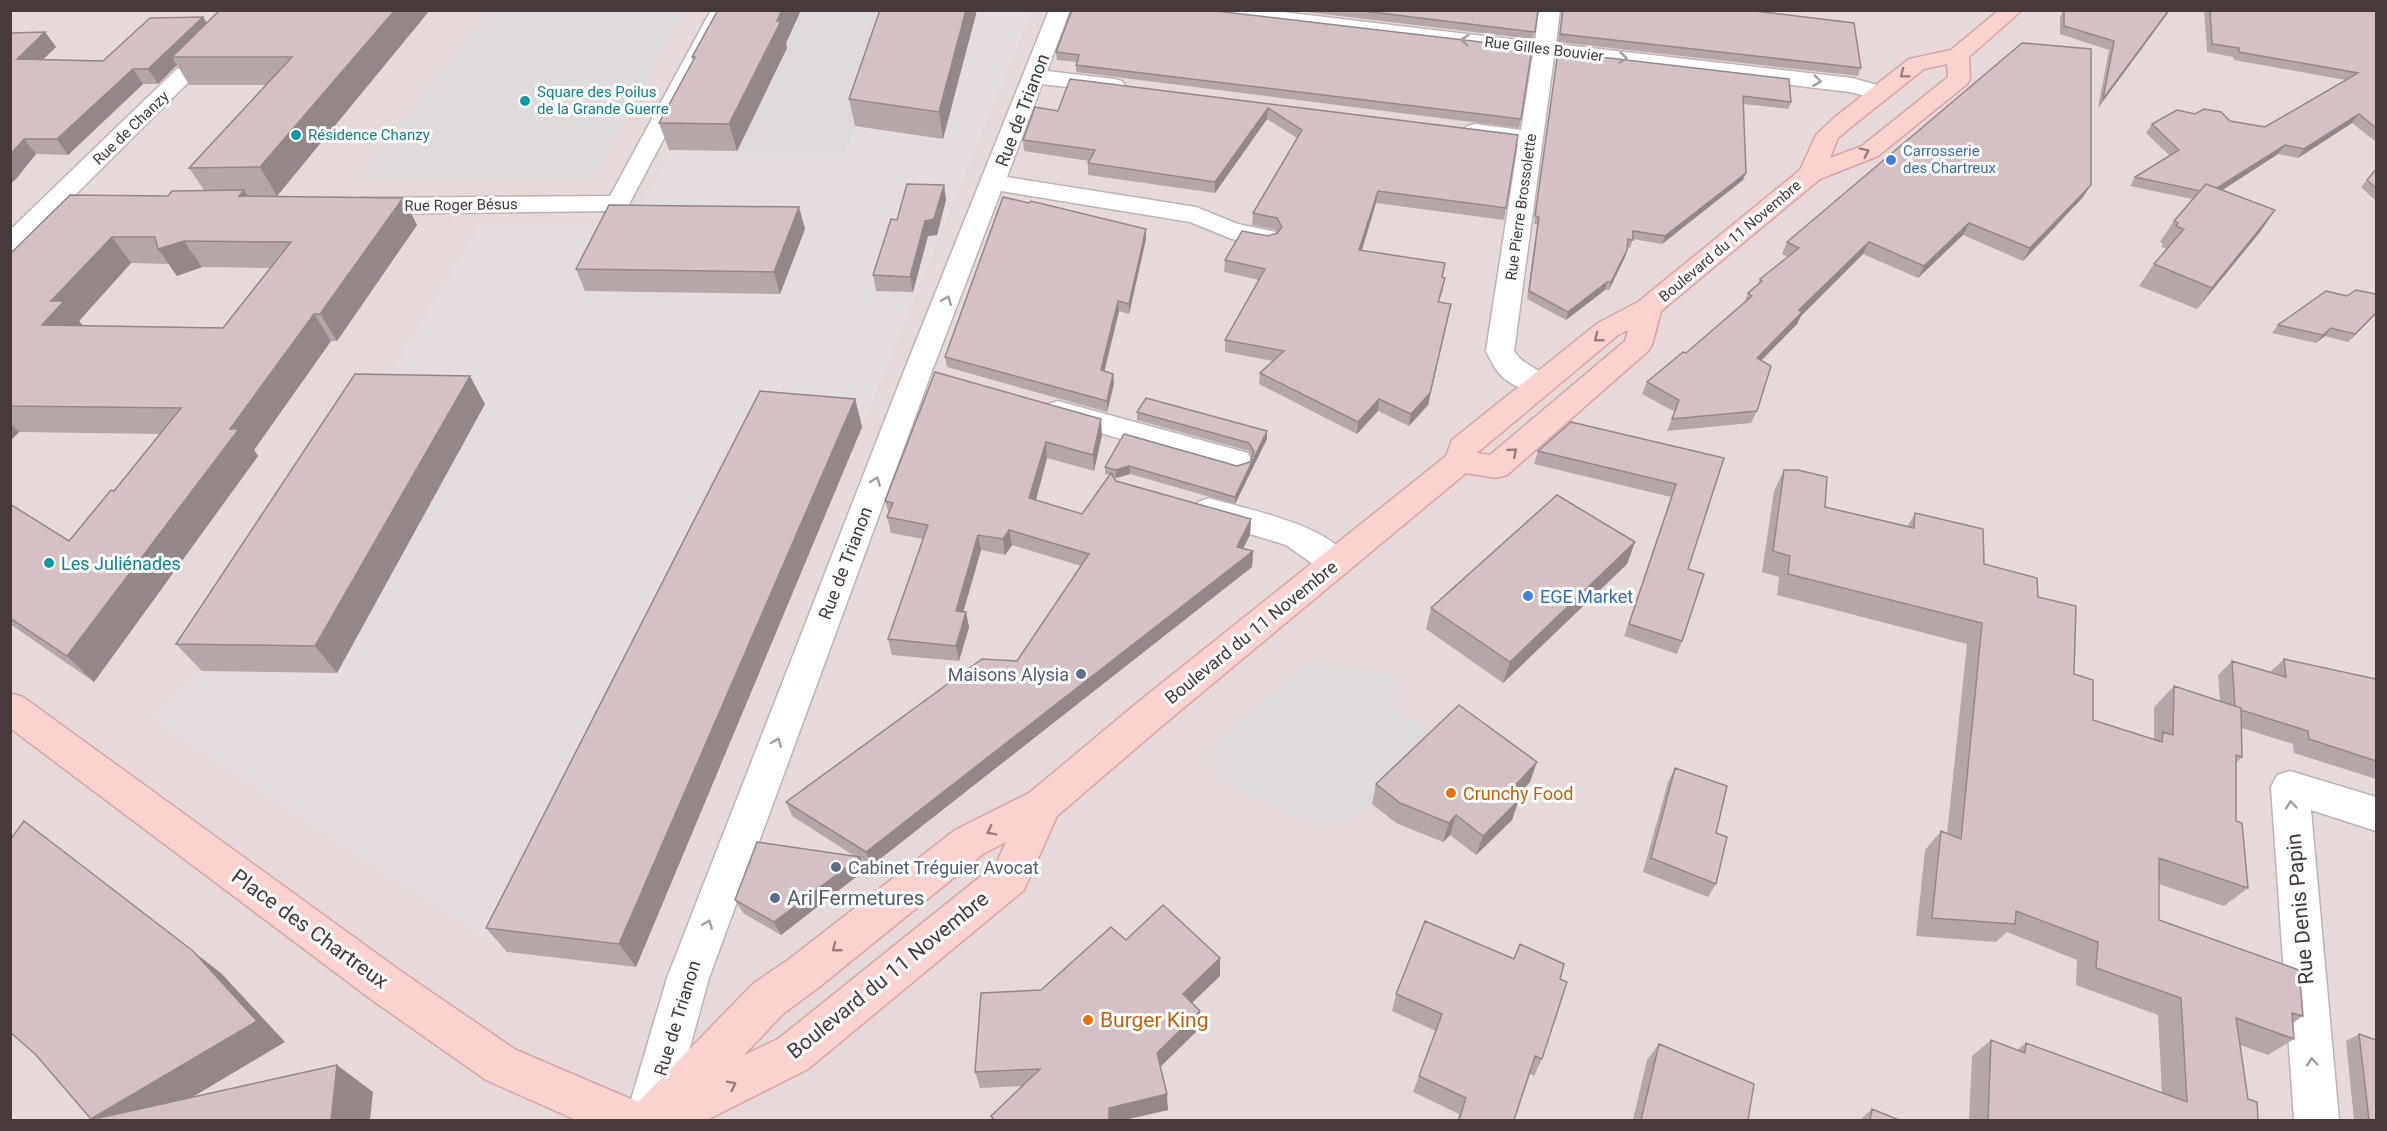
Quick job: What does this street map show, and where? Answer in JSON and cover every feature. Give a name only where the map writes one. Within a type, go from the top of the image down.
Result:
[{"type":"main road","name":"Boulevard du 11 Novembre","points":[[1811,174],[1828,135],[1917,64],[1958,55],[2012,10]]},
{"type":"main road","name":"Boulevard du 11 Novembre","points":[[652,1120],[769,998],[803,974],[969,842],[1043,805],[1150,714],[1460,461],[1463,447],[1608,329],[1648,308],[1811,174],[1870,151],[1959,79],[1958,55]]},
{"type":"main road","name":"Boulevard du 11 Novembre","points":[[1460,461],[1496,467],[1638,345],[1648,308]]},
{"type":"main road","name":"Place des Chartreux","points":[[10,708],[378,979],[501,1065],[627,1120]]},
{"type":"main road","name":"Boulevard du 11 Novembre","points":[[660,1120],[793,1054],[1010,877],[1043,805]]},
{"type":"street","name":"Rue de Chanzy","points":[[10,245],[251,10]]},
{"type":"street","name":"Rue Roger Bésus","points":[[334,206],[618,203],[722,10]]},
{"type":"street","name":"Rue de Trianon","points":[[647,1120],[688,978],[930,374],[993,182],[1060,10]]},
{"type":"street","name":"Rue Gilles Bouvier","points":[[1207,10],[1852,85],[1880,93]]},
{"type":"street","name":"Rue Pierre Brossolette","points":[[1539,386],[1509,367],[1500,351],[1550,10]]},
{"type":"street","points":[[1035,76],[1140,89]]},
{"type":"street","points":[[1455,128],[1531,138]]},
{"type":"street","points":[[993,182],[1196,215],[1232,231],[1267,237]]},
{"type":"street","points":[[48,208],[120,208]]},
{"type":"street","points":[[1032,403],[1237,461]]},
{"type":"street","points":[[1185,503],[1297,536],[1336,563]]},
{"type":"street","name":"Rue Denis Papin","points":[[2317,1120],[2289,788],[2376,814]]},
{"type":"shaded area","points":[[11,11],[2376,11],[2376,1120],[11,1120]]},
{"type":"shaded area","name":"Square des Poilus de la Grande Guerre","points":[[488,11],[686,11],[595,178],[359,177]]},
{"type":"shaded area","points":[[741,11],[1032,11],[862,427],[636,967],[507,952],[153,719],[202,671],[373,402],[481,224],[631,227]]},
{"type":"shaded area","points":[[801,11],[894,11],[845,153],[737,151],[768,84],[771,84]]},
{"type":"shaded area","points":[[1310,660],[1401,677],[1397,709],[1439,740],[1372,804],[1344,825],[1334,823],[1325,828],[1215,779],[1213,746]]},
{"type":"building","points":[[220,10],[395,10],[260,167],[189,168],[292,57],[172,57]]},
{"type":"building","points":[[718,10],[782,10],[777,21],[781,21],[729,124],[659,123],[695,57],[692,57]]},
{"type":"building","points":[[880,10],[966,10],[939,112],[849,99]]},
{"type":"building","points":[[1072,10],[1207,10],[1532,48],[1521,119],[1076,65],[1079,55],[1056,52]]},
{"type":"building","points":[[1355,10],[1538,10],[1535,32]]},
{"type":"building","points":[[1563,10],[1747,10],[1854,23],[1861,68],[1560,34]]},
{"type":"building","points":[[2064,10],[2169,10],[2103,99],[2114,41],[2064,26]]},
{"type":"building","points":[[2210,10],[2376,10],[2376,128],[2359,114],[2304,149],[2285,145],[2217,188],[2206,184],[2200,191],[2135,177],[2179,150],[2152,124],[2177,110],[2195,114],[2204,109],[2221,112],[2230,121],[2265,127],[2358,73],[2239,52],[2239,48],[2212,44]]},
{"type":"building","points":[[203,17],[148,69],[133,69],[57,139],[24,139],[10,155],[10,33],[45,32],[17,59],[103,61],[150,18]]},
{"type":"building","points":[[2022,43],[2091,49],[2091,185],[2030,248],[1969,223],[1924,266],[1869,242],[1799,310],[1802,312],[1757,358],[1771,366],[1757,411],[1672,419],[1679,400],[1647,382],[1683,352],[1686,353],[1752,296],[1748,293],[1762,281],[1760,279],[1799,248],[1787,242]]},
{"type":"building","points":[[1558,52],[1789,79],[1791,102],[1743,96],[1746,173],[1665,236],[1633,231],[1633,240],[1628,239],[1627,250],[1611,282],[1607,282],[1568,312],[1529,291],[1539,217],[1535,216]]},
{"type":"building","points":[[1070,79],[1518,135],[1506,208],[1378,191],[1359,250],[1445,263],[1442,277],[1445,278],[1438,302],[1451,304],[1430,393],[1411,414],[1379,399],[1358,422],[1260,373],[1284,351],[1225,340],[1265,269],[1225,260],[1242,231],[1268,236],[1277,233],[1282,227],[1277,218],[1253,213],[1302,130],[1268,108],[1215,182],[1088,163],[1095,150],[1023,140],[1035,107],[1058,111]]},
{"type":"building","points":[[2376,169],[2376,188],[2367,180]]},
{"type":"building","points":[[907,184],[944,185],[934,219],[925,221],[910,277],[873,275],[891,219],[897,220]]},
{"type":"building","points":[[2206,184],[2275,210],[2212,288],[2154,264],[2184,229],[2176,226],[2178,223],[2174,221]]},
{"type":"building","points":[[244,190],[239,196],[403,198],[320,314],[314,314],[230,429],[239,429],[67,656],[10,618],[10,504],[69,541],[111,490],[114,491],[181,408],[10,406],[10,254],[70,195],[168,196],[172,191]],"holes":[[[112,237],[155,237],[158,249],[184,241],[291,242],[223,328],[42,325],[64,301],[51,301]]]},
{"type":"building","points":[[1003,197],[1029,203],[1031,201],[1146,229],[1129,304],[1118,301],[1101,370],[1113,374],[1107,401],[945,357]]},
{"type":"building","points":[[609,205],[799,207],[774,272],[576,269]]},
{"type":"building","points":[[2356,290],[2376,294],[2376,313],[2355,334],[2331,328],[2323,335],[2278,325],[2326,291],[2347,296]]},
{"type":"building","points":[[935,372],[1101,419],[1093,455],[1046,442],[1029,498],[1082,514],[1111,473],[1116,481],[1251,519],[1237,547],[1253,551],[866,852],[786,802],[982,659],[1017,661],[1089,554],[1009,530],[1003,539],[978,535],[956,611],[966,612],[956,646],[888,639],[928,525],[887,517],[893,503],[885,501]]},
{"type":"building","points":[[355,374],[470,376],[315,646],[176,644]]},
{"type":"building","points":[[760,391],[855,399],[619,944],[486,928]]},
{"type":"building","points":[[1146,398],[1267,431],[1235,497],[1129,466],[1116,470],[1105,467],[1124,434],[1237,466],[1250,462],[1254,452],[1249,443],[1137,412]]},
{"type":"building","points":[[1571,422],[1724,458],[1688,569],[1704,574],[1682,641],[1629,624],[1676,484],[1538,451]]},
{"type":"building","points":[[1784,470],[1798,470],[1827,477],[1825,507],[1914,528],[1915,513],[1983,529],[1984,564],[2037,578],[2038,597],[2076,606],[2074,674],[2093,680],[2093,720],[2162,742],[2163,732],[2173,735],[2174,686],[2241,708],[2242,757],[2236,755],[2236,821],[2242,823],[2248,888],[2159,858],[2159,920],[2299,970],[2303,1016],[2292,1013],[2294,1039],[2236,1018],[2248,1099],[2257,1102],[2258,1120],[1988,1120],[1991,1040],[2025,1053],[2026,1043],[2187,1102],[2181,998],[2096,968],[2098,942],[2016,911],[2015,924],[1932,918],[1941,831],[1961,839],[1982,623],[1788,574],[1790,556],[1773,551]]},
{"type":"building","name":"EGE Market","points":[[1557,495],[1635,542],[1510,662],[1431,608]]},
{"type":"building","points":[[2284,659],[2376,679],[2376,761],[2309,739],[2308,731],[2241,710],[2235,706],[2232,661],[2286,677]]},
{"type":"building","name":"Crunchy Food","points":[[1459,705],[1537,762],[1509,792],[1519,800],[1483,836],[1456,815],[1449,823],[1400,803],[1376,784]]},
{"type":"building","points":[[1675,768],[1727,786],[1716,833],[1727,837],[1716,884],[1651,858]]},
{"type":"building","points":[[24,821],[193,951],[257,1021],[91,1119],[36,1055],[10,1032],[10,840]]},
{"type":"building","points":[[757,842],[860,857],[774,922],[735,900]]},
{"type":"building","name":"Burger King","points":[[1163,905],[1220,958],[1183,994],[1200,1011],[1157,1053],[1167,1094],[1109,1108],[1109,1120],[994,1120],[991,1116],[1040,1069],[975,1072],[981,993],[1041,990],[1111,927],[1126,940]]},
{"type":"building","points":[[1425,921],[1514,959],[1520,944],[1564,964],[1560,979],[1567,982],[1542,1059],[1535,1056],[1514,1120],[1459,1120],[1466,1098],[1419,1076],[1442,1014],[1396,994]]},
{"type":"building","points":[[2359,1034],[2376,1040],[2376,1120],[2369,1120]]},
{"type":"building","points":[[1659,1044],[1754,1084],[1748,1120],[1641,1120]]},
{"type":"building","points":[[337,1065],[331,1120],[90,1120]]},
{"type":"building","points":[[1872,1109],[1899,1120],[1870,1120]]},
{"type":"place","name":"Square des Poilus de la Grande Guerre","points":[[525,101]]},
{"type":"place","name":"Résidence Chanzy","points":[[296,135]]},
{"type":"place","name":"Carrosserie des Chartreux","points":[[1891,160]]},
{"type":"place","name":"Les Juliénades","points":[[49,563]]},
{"type":"place","name":"EGE Market","points":[[1528,596]]},
{"type":"place","name":"Maisons Alysia","points":[[1081,674]]},
{"type":"place","name":"Crunchy Food","points":[[1451,793]]},
{"type":"place","name":"Cabinet Tréguier Avocat","points":[[836,867]]},
{"type":"place","name":"Ari Fermetures","points":[[775,898]]},
{"type":"place","name":"Burger King","points":[[1088,1020]]}]
